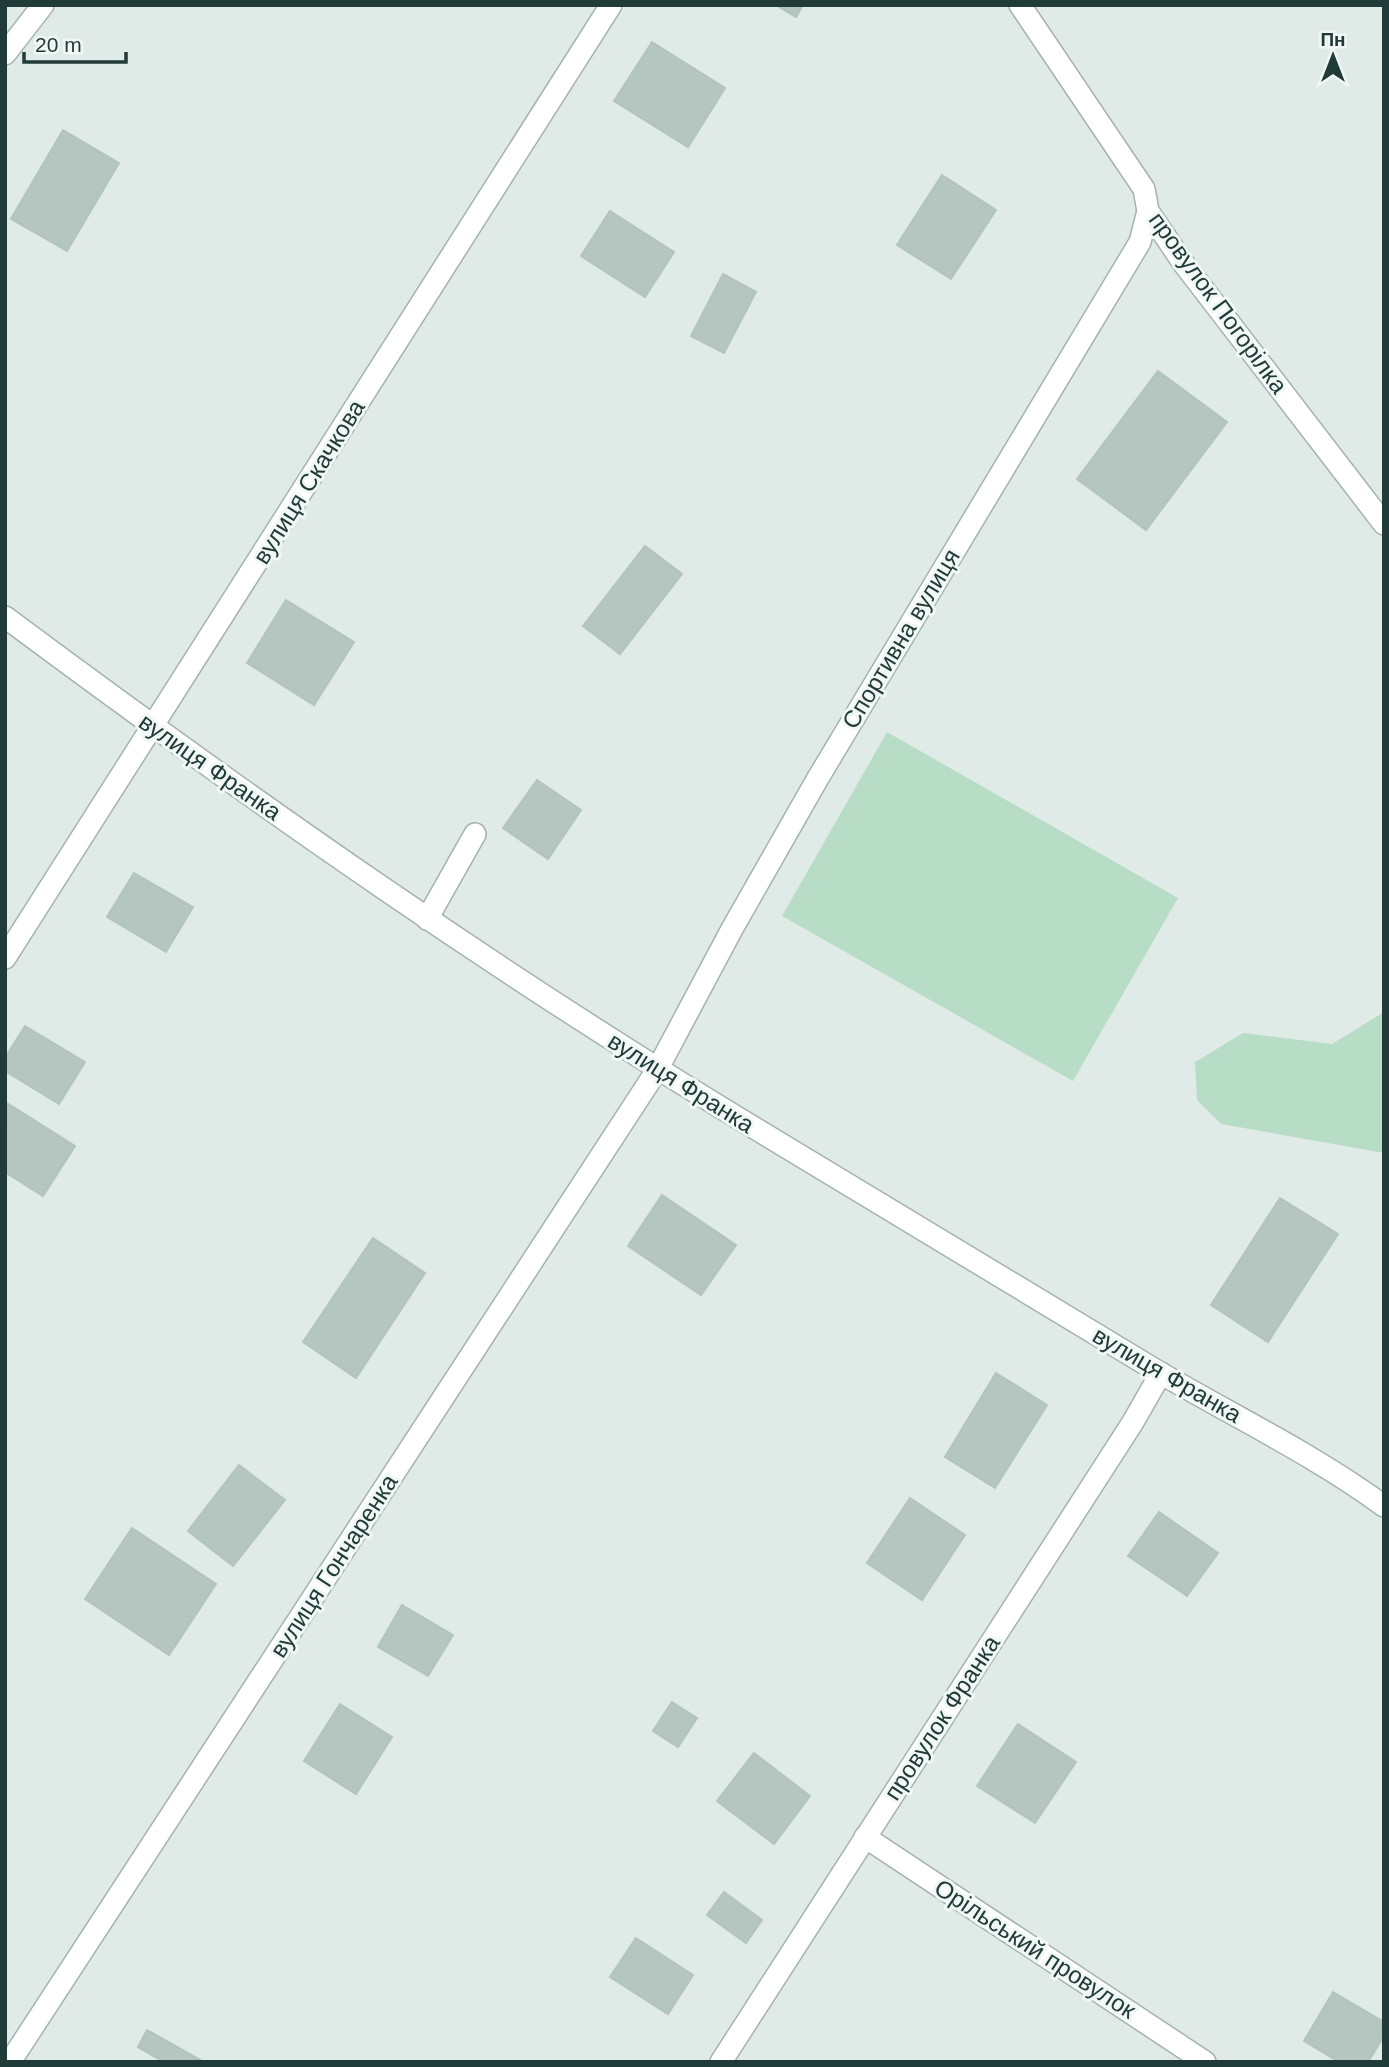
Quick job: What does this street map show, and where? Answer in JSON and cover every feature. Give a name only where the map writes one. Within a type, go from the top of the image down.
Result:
[{"type":"street","points":[[5,54],[43,5]]},
{"type":"street","name":"вулиця Скачкова","points":[[5,958],[154,728],[611,5]]},
{"type":"street","name":"провулок Погорілка","points":[[1020,5],[1144,189],[1147,211],[1384,524]]},
{"type":"street","name":"Спортивна вулиця","points":[[657,1070],[732,929],[818,778],[1140,242],[1147,211]]},
{"type":"street","name":"вулиця Франка","points":[[5,617],[154,728],[426,919],[657,1070],[1161,1373],[1341,1475],[1384,1506]]},
{"type":"street","points":[[426,919],[475,834]]},
{"type":"street","name":"вулиця Гончаренка","points":[[10,2062],[657,1070]]},
{"type":"street","name":"провулок Франка","points":[[721,2062],[1133,1422],[1161,1373]]},
{"type":"street","name":"Орільський провулок","points":[[865,1837],[1205,2062]]},
{"type":"green space","points":[[887,732],[1178,898],[1073,1081],[782,916]]},
{"type":"green space","points":[[1384,1012],[1384,1153],[1221,1124],[1197,1100],[1195,1062],[1243,1033],[1332,1044]]},
{"type":"building","points":[[776,5],[803,5],[796,17]]},
{"type":"building","points":[[652,42],[725,88],[688,147],[614,101]]},
{"type":"building","points":[[63,130],[119,163],[67,251],[11,219]]},
{"type":"building","points":[[942,175],[996,210],[951,279],[897,245]]},
{"type":"building","points":[[610,211],[674,252],[645,297],[581,256]]},
{"type":"building","points":[[723,274],[756,292],[724,353],[691,336]]},
{"type":"building","points":[[1158,371],[1227,422],[1146,530],[1077,479]]},
{"type":"building","points":[[645,546],[682,574],[620,654],[583,626]]},
{"type":"building","points":[[286,600],[354,642],[314,705],[247,663]]},
{"type":"building","points":[[537,780],[581,810],[548,859],[503,828]]},
{"type":"building","points":[[134,873],[193,907],[166,952],[107,917]]},
{"type":"building","points":[[25,1026],[85,1062],[59,1104],[5,1071],[5,1058]]},
{"type":"building","points":[[7,1103],[75,1146],[43,1196],[5,1172]]},
{"type":"building","points":[[662,1195],[736,1245],[701,1295],[628,1246]]},
{"type":"building","points":[[1280,1198],[1338,1234],[1268,1342],[1211,1305]]},
{"type":"building","points":[[373,1238],[425,1273],[356,1378],[303,1342]]},
{"type":"building","points":[[996,1373],[1047,1405],[995,1488],[945,1457]]},
{"type":"building","points":[[239,1465],[285,1500],[233,1566],[188,1531]]},
{"type":"building","points":[[910,1498],[965,1535],[922,1600],[867,1563]]},
{"type":"building","points":[[1159,1512],[1218,1553],[1187,1596],[1128,1556]]},
{"type":"building","points":[[132,1528],[216,1584],[169,1655],[85,1599]]},
{"type":"building","points":[[402,1605],[453,1635],[428,1676],[378,1647]]},
{"type":"building","points":[[672,1702],[697,1718],[678,1747],[653,1731]]},
{"type":"building","points":[[340,1704],[392,1737],[356,1794],[304,1761]]},
{"type":"building","points":[[1018,1724],[1076,1762],[1035,1823],[977,1786]]},
{"type":"building","points":[[754,1753],[810,1796],[774,1844],[717,1801]]},
{"type":"building","points":[[724,1892],[762,1920],[746,1943],[707,1915]]},
{"type":"building","points":[[636,1938],[693,1975],[668,2014],[610,1977]]},
{"type":"building","points":[[1333,1992],[1384,2022],[1384,2036],[1368,2062],[1339,2062],[1304,2041]]},
{"type":"building","points":[[147,2030],[204,2062],[164,2062],[138,2047]]}]
